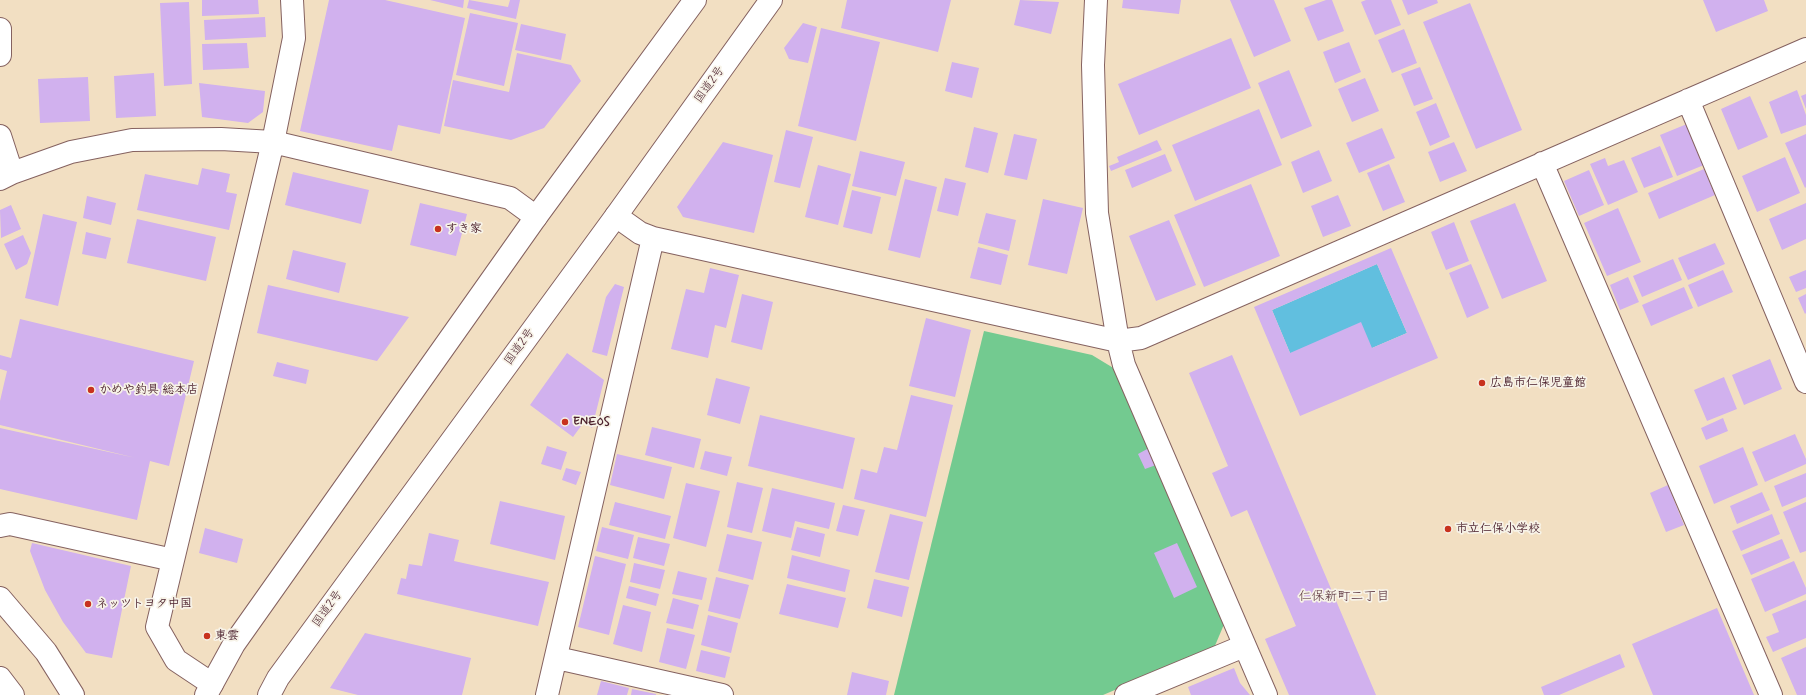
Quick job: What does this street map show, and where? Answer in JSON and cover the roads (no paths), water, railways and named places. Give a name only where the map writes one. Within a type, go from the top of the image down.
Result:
[{"type":"main road","points":[[292,0],[294,38],[273,142],[157,627],[176,660],[209,689],[234,644],[536,217],[695,0]]},
{"type":"main road","name":"国道2号","points":[[269,695],[282,672],[616,216],[771,0]]},
{"type":"main road","points":[[1096,0],[1092,65],[1097,213],[1118,341],[1124,365],[1266,695]]},
{"type":"main road","points":[[0,30],[0,55]]},
{"type":"main road","points":[[616,216],[640,233],[653,238],[1118,341],[1141,338],[1806,49]]},
{"type":"main road","points":[[1688,100],[1806,382]]},
{"type":"main road","points":[[0,136],[6,176],[71,152],[132,140],[222,139],[273,142],[510,198],[536,217]]},
{"type":"main road","points":[[1542,163],[1771,695]]},
{"type":"main road","points":[[547,695],[653,238]]},
{"type":"main road","points":[[0,526],[10,524],[173,560]]},
{"type":"main road","points":[[0,598],[46,652],[73,695]]},
{"type":"main road","points":[[1126,695],[1244,646]]},
{"type":"main road","points":[[556,658],[722,695]]},
{"type":"main road","points":[[0,678],[13,695]]},
{"type":"water","points":[[1377,264],[1407,333],[1372,348],[1290,353],[1272,310]]},
{"type":"place","name":"すき家","points":[[438,229]]},
{"type":"place","name":"広島市仁保児童館","points":[[1482,383]]},
{"type":"place","name":"かめや釣具 総本店","points":[[91,390]]},
{"type":"place","name":"ENEOS","points":[[565,422]]},
{"type":"place","name":"市立仁保小学校","points":[[1448,529]]},
{"type":"place","name":"ネッツトヨタ中国","points":[[88,604]]},
{"type":"place","name":"東雲","points":[[207,636]]},
{"type":"district","name":"仁保新町二丁目","points":[[1344,597]]}]
